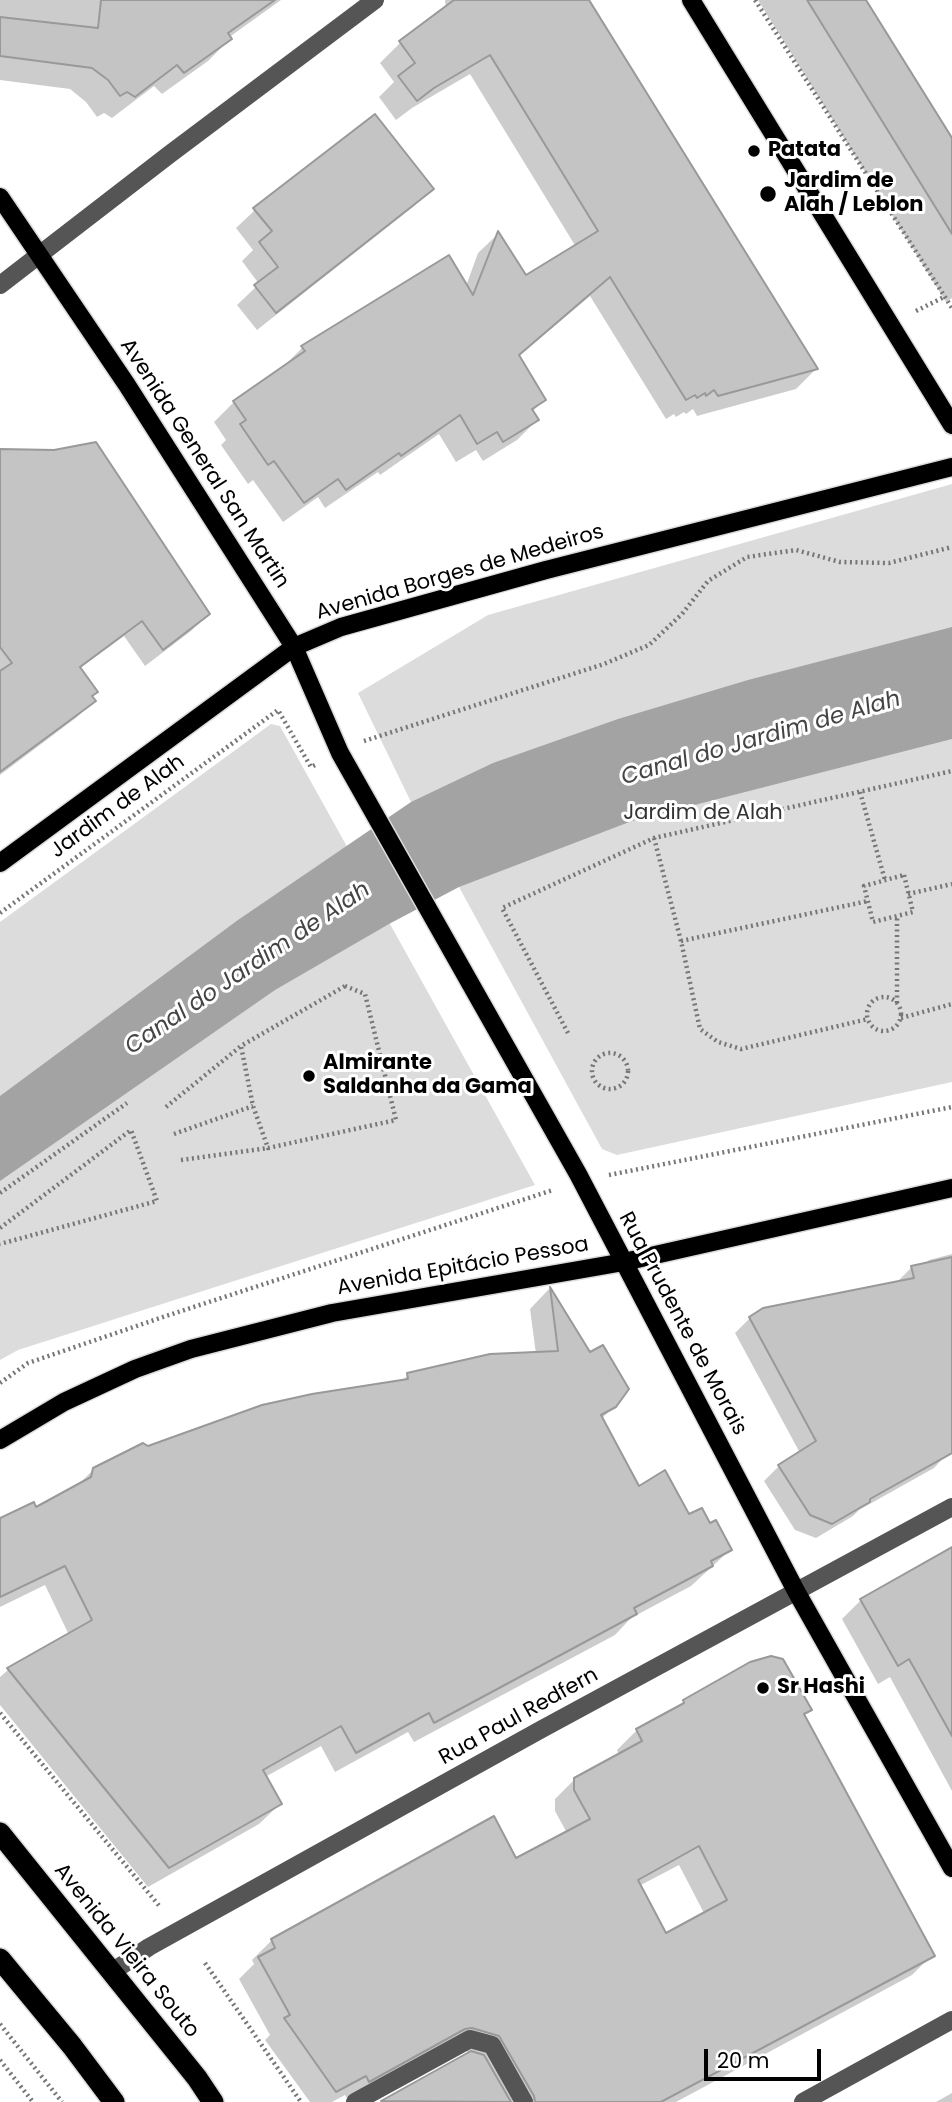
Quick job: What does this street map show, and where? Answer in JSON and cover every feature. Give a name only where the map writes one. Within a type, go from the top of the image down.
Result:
[{"type":"highway","name":"Avenida Vieira Souto","points":[[0,1833],[197,2078],[212,2102]]},
{"type":"highway","points":[[0,1959],[114,2102]]},
{"type":"main road","points":[[691,0],[952,425]]},
{"type":"main road","name":"Avenida General San Martin","points":[[0,197],[127,385],[294,647],[340,753],[369,803]]},
{"type":"main road","name":"Avenida Borges de Medeiros","points":[[0,863],[294,647],[341,627],[546,570],[952,467]]},
{"type":"main road","name":"Rua Prudente de Morais","points":[[369,803],[580,1177],[796,1591],[952,1868]]},
{"type":"main road","name":"Avenida Epitácio Pessoa","points":[[0,1440],[64,1402],[135,1369],[191,1349],[332,1313],[624,1262],[952,1188]]},
{"type":"street","points":[[0,285],[375,0]]},
{"type":"street","name":"Rua Paul Redfern","points":[[112,1972],[159,1942],[542,1729],[952,1507]]},
{"type":"street","points":[[803,2102],[952,2020]]},
{"type":"street","points":[[355,2102],[470,2039],[492,2045],[524,2102]]},
{"type":"path","points":[[755,0],[952,308]]},
{"type":"path","points":[[908,314],[944,297]]},
{"type":"path","name":"Jardim de Alah","points":[[0,913],[278,710],[310,767],[362,742],[604,664],[649,645],[682,614],[708,581],[747,557],[796,550],[840,562],[889,563],[952,547]]},
{"type":"path","points":[[568,1033],[502,908],[654,838],[952,771]]},
{"type":"path","points":[[860,792],[885,880]]},
{"type":"path","points":[[654,838],[681,941],[700,1029],[718,1042],[741,1049],[868,1019]]},
{"type":"path","points":[[904,875],[908,894],[913,912],[873,922],[864,886],[904,875]]},
{"type":"path","points":[[908,894],[952,884]]},
{"type":"path","points":[[681,941],[868,901]]},
{"type":"path","points":[[897,916],[897,1003],[901,1018],[895,1027],[885,1031],[875,1028],[868,1019],[868,1007],[876,999],[887,997],[897,1003]]},
{"type":"path","points":[[166,1107],[241,1046],[345,986],[365,994],[396,1120],[268,1149],[181,1160]]},
{"type":"path","points":[[901,1018],[952,1004]]},
{"type":"path","points":[[241,1046],[253,1106],[268,1149]]},
{"type":"path","points":[[610,1053],[622,1058],[628,1074],[623,1084],[612,1089],[601,1087],[593,1079],[592,1073],[594,1061],[610,1053]]},
{"type":"path","points":[[0,1193],[127,1103]]},
{"type":"path","points":[[174,1134],[253,1106]]},
{"type":"path","points":[[0,1383],[28,1363],[580,1177],[952,1107]]},
{"type":"path","points":[[0,1228],[131,1130],[157,1201],[0,1244]]},
{"type":"path","points":[[0,1713],[160,1908]]},
{"type":"path","points":[[205,1962],[301,2102]]},
{"type":"path","points":[[0,2024],[62,2102]]},
{"type":"path","points":[[0,2060],[33,2102]]},
{"type":"green space","name":"Jardim de Alah","points":[[952,484],[952,1082],[617,1155],[602,1149],[411,802],[358,693],[488,615]]},
{"type":"green space","points":[[271,724],[280,726],[535,1185],[18,1350],[0,1360],[0,922]]},
{"type":"water","name":"Canal do Jardim de Alah","points":[[952,627],[952,739],[632,821],[459,887],[275,990],[0,1181],[0,1096],[238,920],[411,802],[493,763],[618,719],[748,680]]},
{"type":"building","points":[[101,0],[275,0],[228,33],[232,39],[184,73],[177,65],[135,97],[127,92],[120,96],[108,80],[92,68],[0,56],[0,17],[98,28]]},
{"type":"building","points":[[454,0],[589,0],[818,369],[718,396],[714,390],[706,396],[705,393],[697,398],[695,395],[686,400],[610,277],[519,355],[546,400],[532,409],[539,420],[503,442],[497,432],[477,444],[460,415],[346,490],[338,479],[304,503],[274,461],[268,465],[240,424],[246,420],[233,401],[305,351],[301,346],[449,255],[473,295],[498,231],[526,275],[598,231],[490,55],[417,101],[398,76],[415,63],[399,41]]},
{"type":"building","points":[[807,0],[866,0],[952,138],[952,234]]},
{"type":"building","points":[[375,114],[434,189],[276,313],[254,285],[278,267],[259,242],[272,231],[253,208]]},
{"type":"building","points":[[96,442],[210,614],[163,650],[142,621],[80,667],[98,692],[92,696],[96,701],[0,772],[0,671],[12,663],[0,647],[0,449],[54,450]]},
{"type":"building","points":[[952,1257],[952,1453],[870,1499],[870,1502],[832,1524],[810,1515],[778,1465],[816,1441],[749,1317],[763,1308],[914,1278],[911,1266]]},
{"type":"building","points":[[550,1287],[590,1352],[603,1345],[629,1389],[616,1407],[601,1415],[639,1486],[665,1470],[689,1514],[702,1508],[710,1523],[716,1520],[732,1550],[711,1561],[713,1566],[634,1608],[637,1614],[434,1723],[429,1713],[356,1753],[341,1726],[263,1770],[282,1804],[169,1868],[7,1668],[92,1620],[65,1566],[0,1597],[0,1518],[34,1502],[36,1507],[91,1477],[93,1468],[143,1443],[148,1446],[262,1405],[408,1379],[407,1373],[490,1354],[558,1351]]},
{"type":"building","points":[[952,1547],[952,1736],[909,1659],[898,1666],[860,1599]]},
{"type":"building","points":[[771,1656],[783,1659],[812,1710],[804,1714],[935,1956],[661,2102],[535,2102],[499,2036],[472,2028],[465,2029],[369,2082],[366,2076],[336,2092],[284,2018],[290,2015],[258,1957],[275,1948],[271,1939],[494,1816],[516,1858],[590,1819],[574,1790],[574,1778],[642,1741],[636,1729],[750,1662]],"holes":[[[699,1846],[727,1900],[666,1933],[638,1880]]]},
{"type":"building","points":[[471,2051],[484,2055],[511,2102],[381,2101]]},
{"type":"place","name":"Patata","points":[[754,151]]},
{"type":"place","name":"Jardim de Alah / Leblon","points":[[768,194]]},
{"type":"place","name":"Almirante Saldanha da Gama","points":[[309,1076]]},
{"type":"place","name":"Sr Hashi","points":[[763,1688]]}]
